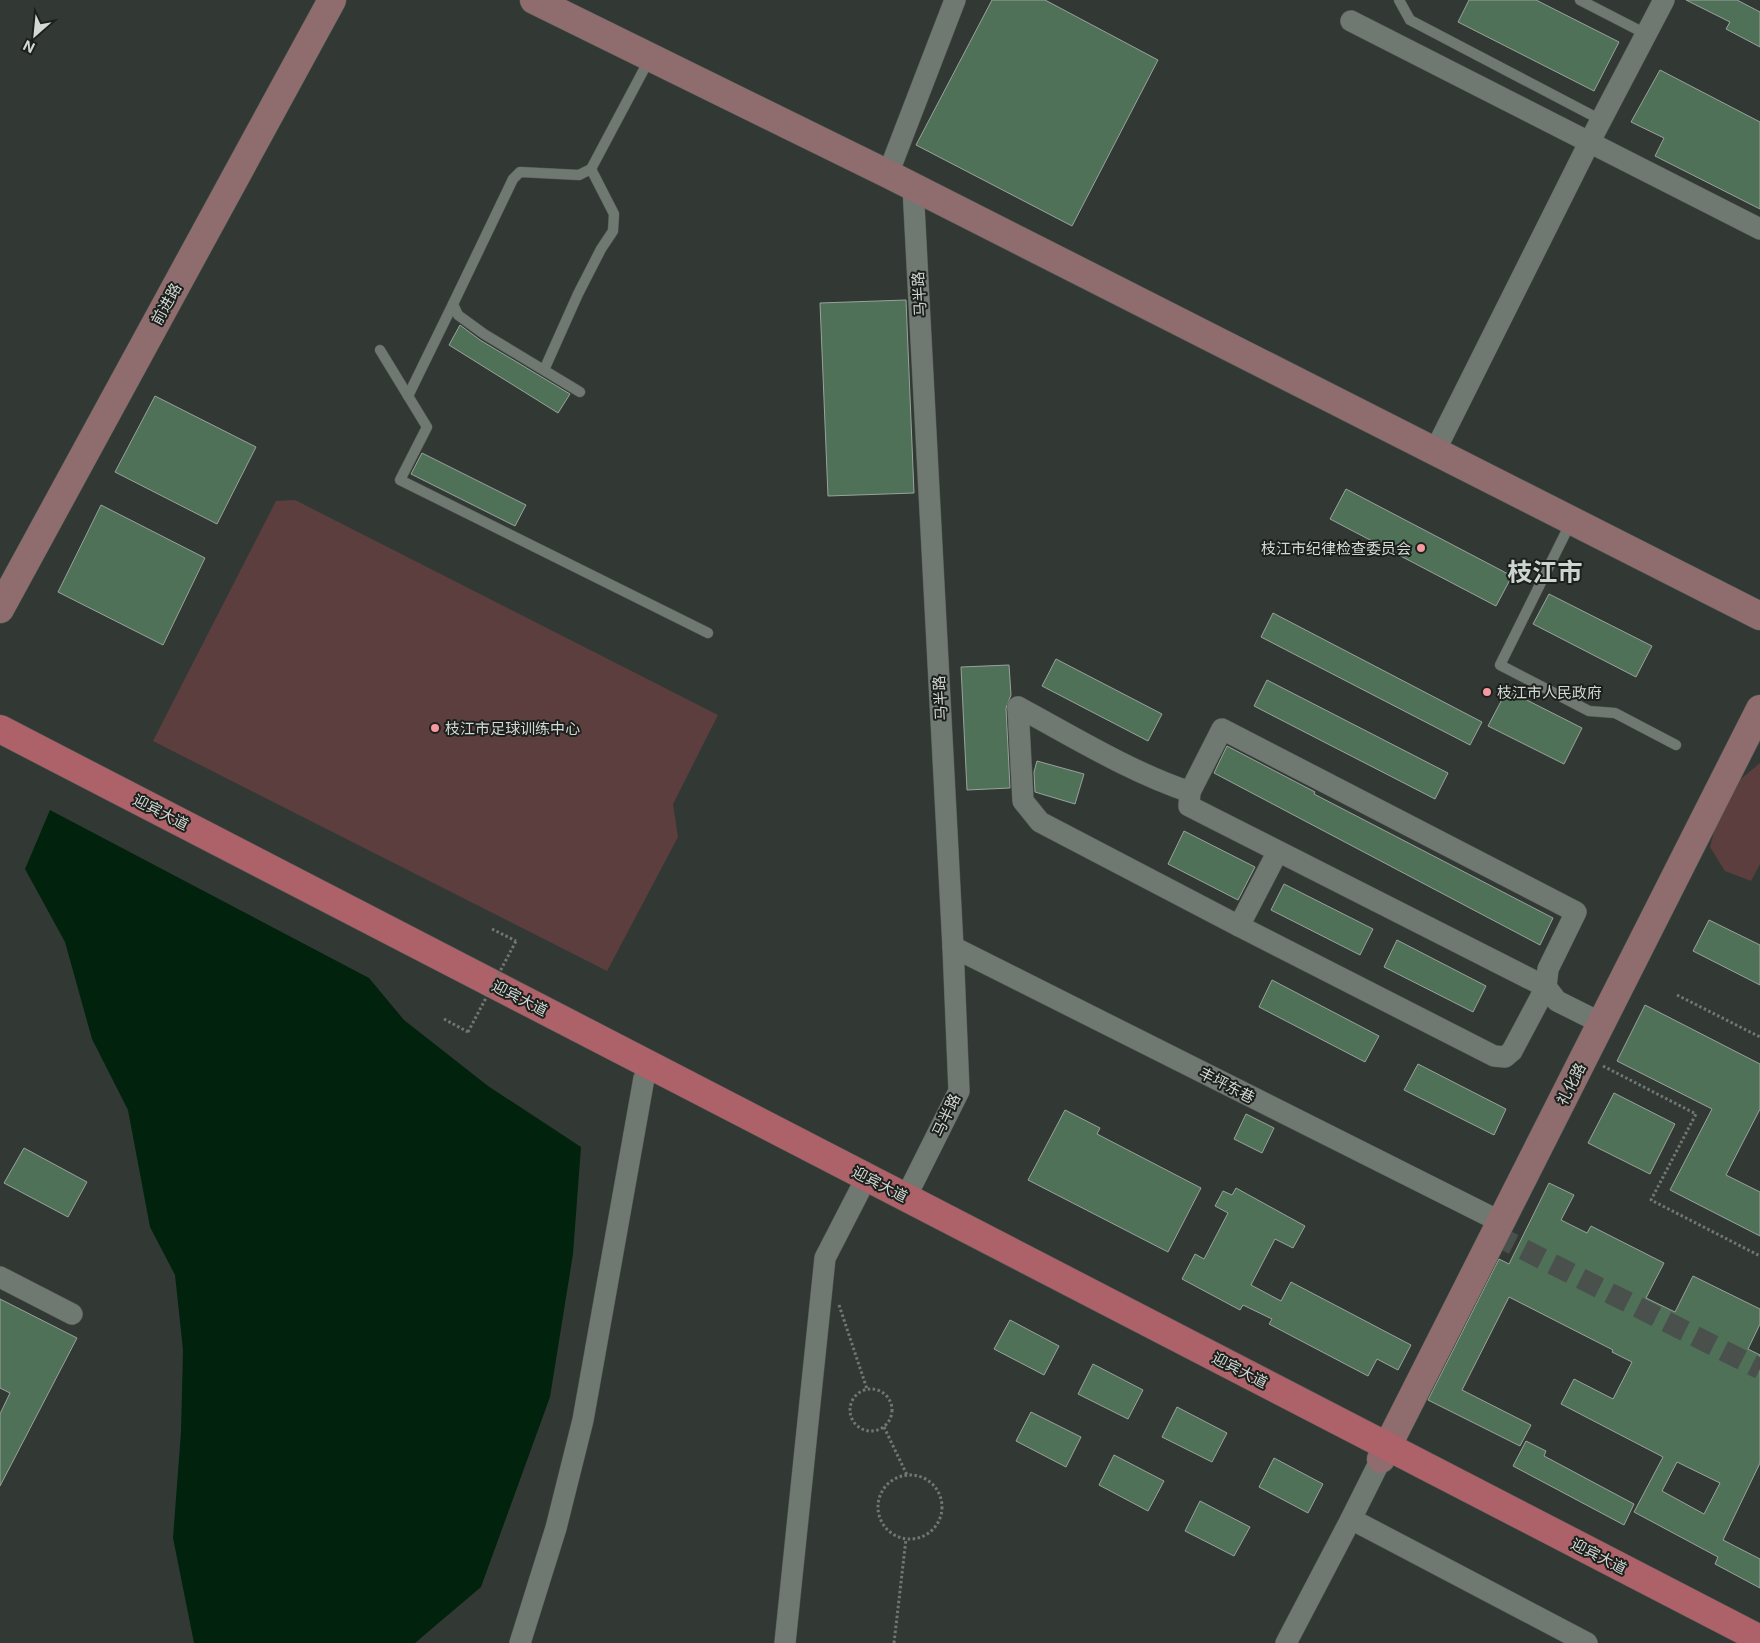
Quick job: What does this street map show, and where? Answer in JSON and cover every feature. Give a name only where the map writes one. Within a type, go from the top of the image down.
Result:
[{"type":"main road","name":"迎宾大道","points":[[0,728],[906,1197],[1736,1643]]},
{"type":"main road","name":"迎宾大道","points":[[0,744],[860,1190],[1760,1639]]},
{"type":"street","name":"前进路","points":[[0,609],[332,0]]},
{"type":"street","points":[[534,0],[888,174],[1760,616]]},
{"type":"street","points":[[888,174],[955,0]]},
{"type":"street","points":[[1435,451],[1589,143],[1664,0]]},
{"type":"street","points":[[1351,22],[1760,229]]},
{"type":"street","name":"马半路","points":[[906,1197],[959,1091],[913,187]]},
{"type":"street","points":[[1190,792],[1169,785],[1123,764],[1018,707],[1022,801],[1040,822],[1238,926],[1494,1056],[1504,1057],[1512,1051],[1546,987],[1548,969],[1576,912],[1222,729],[1190,792],[1189,806],[1546,987],[1557,1001],[1601,1023]]},
{"type":"street","name":"礼化路","points":[[1385,1453],[1760,709]]},
{"type":"street","points":[[1238,926],[1278,851]]},
{"type":"street","name":"丰坪东巷","points":[[953,947],[1501,1222]]},
{"type":"street","points":[[520,1643],[556,1528],[583,1420],[644,1078]]},
{"type":"street","points":[[785,1643],[825,1258],[860,1190]]},
{"type":"street","points":[[0,1277],[72,1314]]},
{"type":"street","points":[[1286,1643],[1385,1453]]},
{"type":"street","points":[[1351,1518],[1587,1643]]},
{"type":"lane","points":[[1399,0],[1410,20],[1601,120]]},
{"type":"lane","points":[[1580,0],[1646,34]]},
{"type":"lane","points":[[408,396],[513,179],[520,172],[579,174],[591,170],[651,58]]},
{"type":"lane","points":[[544,370],[578,294],[601,249],[613,231],[614,214],[591,170]]},
{"type":"lane","points":[[453,304],[458,315],[484,334],[580,392]]},
{"type":"lane","points":[[380,350],[427,427],[400,480],[708,633]]},
{"type":"lane","points":[[1572,521],[1500,664],[1589,711],[1615,714],[1676,745]]},
{"type":"path","points":[[444,1019],[468,1032],[516,941],[492,929]]},
{"type":"path","points":[[1677,995],[1760,1037]]},
{"type":"path","points":[[1585,1056],[1696,1114],[1651,1200],[1760,1256]]},
{"type":"path","points":[[822,1283],[840,1306],[867,1390]]},
{"type":"path","points":[[867,1390],[880,1391],[890,1401],[892,1415],[884,1427],[878,1430],[863,1429],[853,1421],[851,1415],[852,1402],[861,1392],[867,1390]]},
{"type":"path","points":[[884,1427],[907,1475]]},
{"type":"path","points":[[907,1475],[918,1476],[928,1480],[940,1496],[942,1506],[939,1521],[930,1533],[921,1538],[906,1539],[891,1534],[883,1525],[878,1515],[878,1504],[881,1494],[887,1485],[896,1478],[907,1475]]},
{"type":"path","points":[[894,1643],[906,1539]]},
{"type":"shaded area","name":"枝江市足球训练中心","points":[[295,500],[718,715],[673,804],[678,837],[607,971],[153,741],[276,501]]},
{"type":"shaded area","points":[[1760,763],[1760,864],[1751,881],[1725,871],[1710,847],[1720,809],[1741,779]]},
{"type":"shaded area","points":[[50,810],[369,978],[404,1020],[488,1086],[581,1147],[573,1254],[550,1397],[481,1587],[415,1643],[194,1643],[173,1538],[181,1432],[183,1350],[175,1275],[150,1227],[128,1110],[92,1039],[65,942],[25,869]]},
{"type":"building","points":[[992,0],[1045,0],[1158,60],[1072,226],[916,145]]},
{"type":"building","points":[[1469,0],[1536,0],[1619,42],[1594,91],[1458,22]]},
{"type":"building","points":[[1686,0],[1737,0],[1760,12],[1760,47],[1726,29],[1730,22]]},
{"type":"building","points":[[1660,70],[1760,122],[1760,209],[1655,156],[1664,138],[1631,122]]},
{"type":"building","points":[[906,300],[914,493],[828,496],[820,303]]},
{"type":"building","points":[[460,325],[480,340],[570,394],[558,413],[449,345]]},
{"type":"building","points":[[155,396],[256,447],[217,524],[115,472]]},
{"type":"building","points":[[422,453],[526,505],[515,526],[411,474]]},
{"type":"building","name":"枝江市纪律检查委员会","points":[[1346,489],[1512,576],[1496,606],[1330,519]]},
{"type":"building","points":[[101,505],[205,558],[163,645],[58,592]]},
{"type":"building","points":[[1549,594],[1652,646],[1636,677],[1533,624]]},
{"type":"building","points":[[1273,613],[1482,722],[1470,745],[1261,637]]},
{"type":"building","points":[[1056,659],[1162,714],[1148,741],[1042,686]]},
{"type":"building","points":[[1009,665],[1011,695],[1006,708],[1010,788],[967,790],[961,667]]},
{"type":"building","points":[[1267,680],[1448,773],[1435,799],[1254,706]]},
{"type":"building","points":[[1507,690],[1582,728],[1564,764],[1488,726]]},
{"type":"building","points":[[1227,746],[1315,792],[1314,794],[1553,918],[1540,945],[1214,773]]},
{"type":"building","points":[[1037,761],[1084,774],[1075,804],[1035,792],[1034,772]]},
{"type":"building","points":[[1184,831],[1255,867],[1238,900],[1168,864]]},
{"type":"building","points":[[1284,884],[1373,929],[1360,955],[1271,910]]},
{"type":"building","points":[[1709,920],[1760,945],[1760,985],[1693,951]]},
{"type":"building","points":[[1397,940],[1486,986],[1473,1012],[1384,967]]},
{"type":"building","points":[[1272,980],[1379,1036],[1365,1062],[1259,1007]]},
{"type":"building","points":[[1645,1005],[1760,1064],[1760,1109],[1726,1175],[1760,1192],[1760,1236],[1670,1190],[1712,1109],[1617,1061]]},
{"type":"building","points":[[1418,1064],[1506,1109],[1494,1135],[1404,1090]]},
{"type":"building","points":[[1614,1093],[1675,1124],[1650,1174],[1588,1143]]},
{"type":"building","points":[[1065,1110],[1100,1128],[1097,1134],[1201,1188],[1168,1252],[1028,1180]]},
{"type":"building","points":[[1246,1114],[1274,1128],[1262,1153],[1234,1139]]},
{"type":"building","points":[[24,1148],[87,1182],[68,1217],[4,1183]]},
{"type":"building","points":[[1549,1183],[1574,1195],[1561,1220],[1587,1233],[1591,1226],[1664,1263],[1646,1298],[1675,1312],[1693,1276],[1760,1309],[1760,1324],[1748,1349],[1760,1355],[1760,1463],[1723,1540],[1760,1559],[1760,1588],[1715,1564],[1718,1557],[1634,1512],[1663,1457],[1561,1404],[1574,1379],[1613,1399],[1632,1362],[1612,1352],[1613,1350],[1509,1297],[1462,1390],[1531,1425],[1520,1446],[1428,1400],[1499,1259],[1509,1264]],"holes":[[[1677,1462],[1720,1483],[1704,1514],[1662,1491]]]},
{"type":"building","points":[[1236,1188],[1305,1226],[1293,1248],[1275,1239],[1251,1285],[1281,1301],[1291,1282],[1411,1345],[1398,1370],[1377,1359],[1368,1376],[1269,1324],[1272,1319],[1243,1305],[1240,1310],[1182,1279],[1195,1254],[1204,1259],[1228,1213],[1215,1206],[1223,1191],[1232,1195]]},
{"type":"building","points":[[0,1299],[77,1338],[0,1486],[0,1414],[10,1393],[0,1388]]},
{"type":"building","points":[[1010,1320],[1059,1346],[1044,1375],[994,1349]]},
{"type":"building","points":[[1093,1364],[1143,1390],[1128,1419],[1078,1394]]},
{"type":"building","points":[[1177,1407],[1227,1433],[1212,1462],[1162,1437]]},
{"type":"building","points":[[1031,1412],[1081,1437],[1066,1467],[1016,1441]]},
{"type":"building","points":[[1526,1441],[1546,1451],[1544,1456],[1634,1504],[1624,1525],[1513,1466]]},
{"type":"building","points":[[1114,1455],[1164,1481],[1148,1511],[1099,1485]]},
{"type":"building","points":[[1274,1458],[1323,1484],[1308,1513],[1259,1487]]},
{"type":"building","points":[[1200,1501],[1250,1527],[1234,1556],[1185,1531]]},
{"type":"tunnel","points":[[1495,1235],[1760,1369]]},
{"type":"place","name":"枝江市纪律检查委员会","points":[[1421,548]]},
{"type":"place","name":"枝江市人民政府","points":[[1487,692]]},
{"type":"place","name":"枝江市足球训练中心","points":[[435,728]]},
{"type":"district","name":"枝江市","points":[[1545,572]]}]
